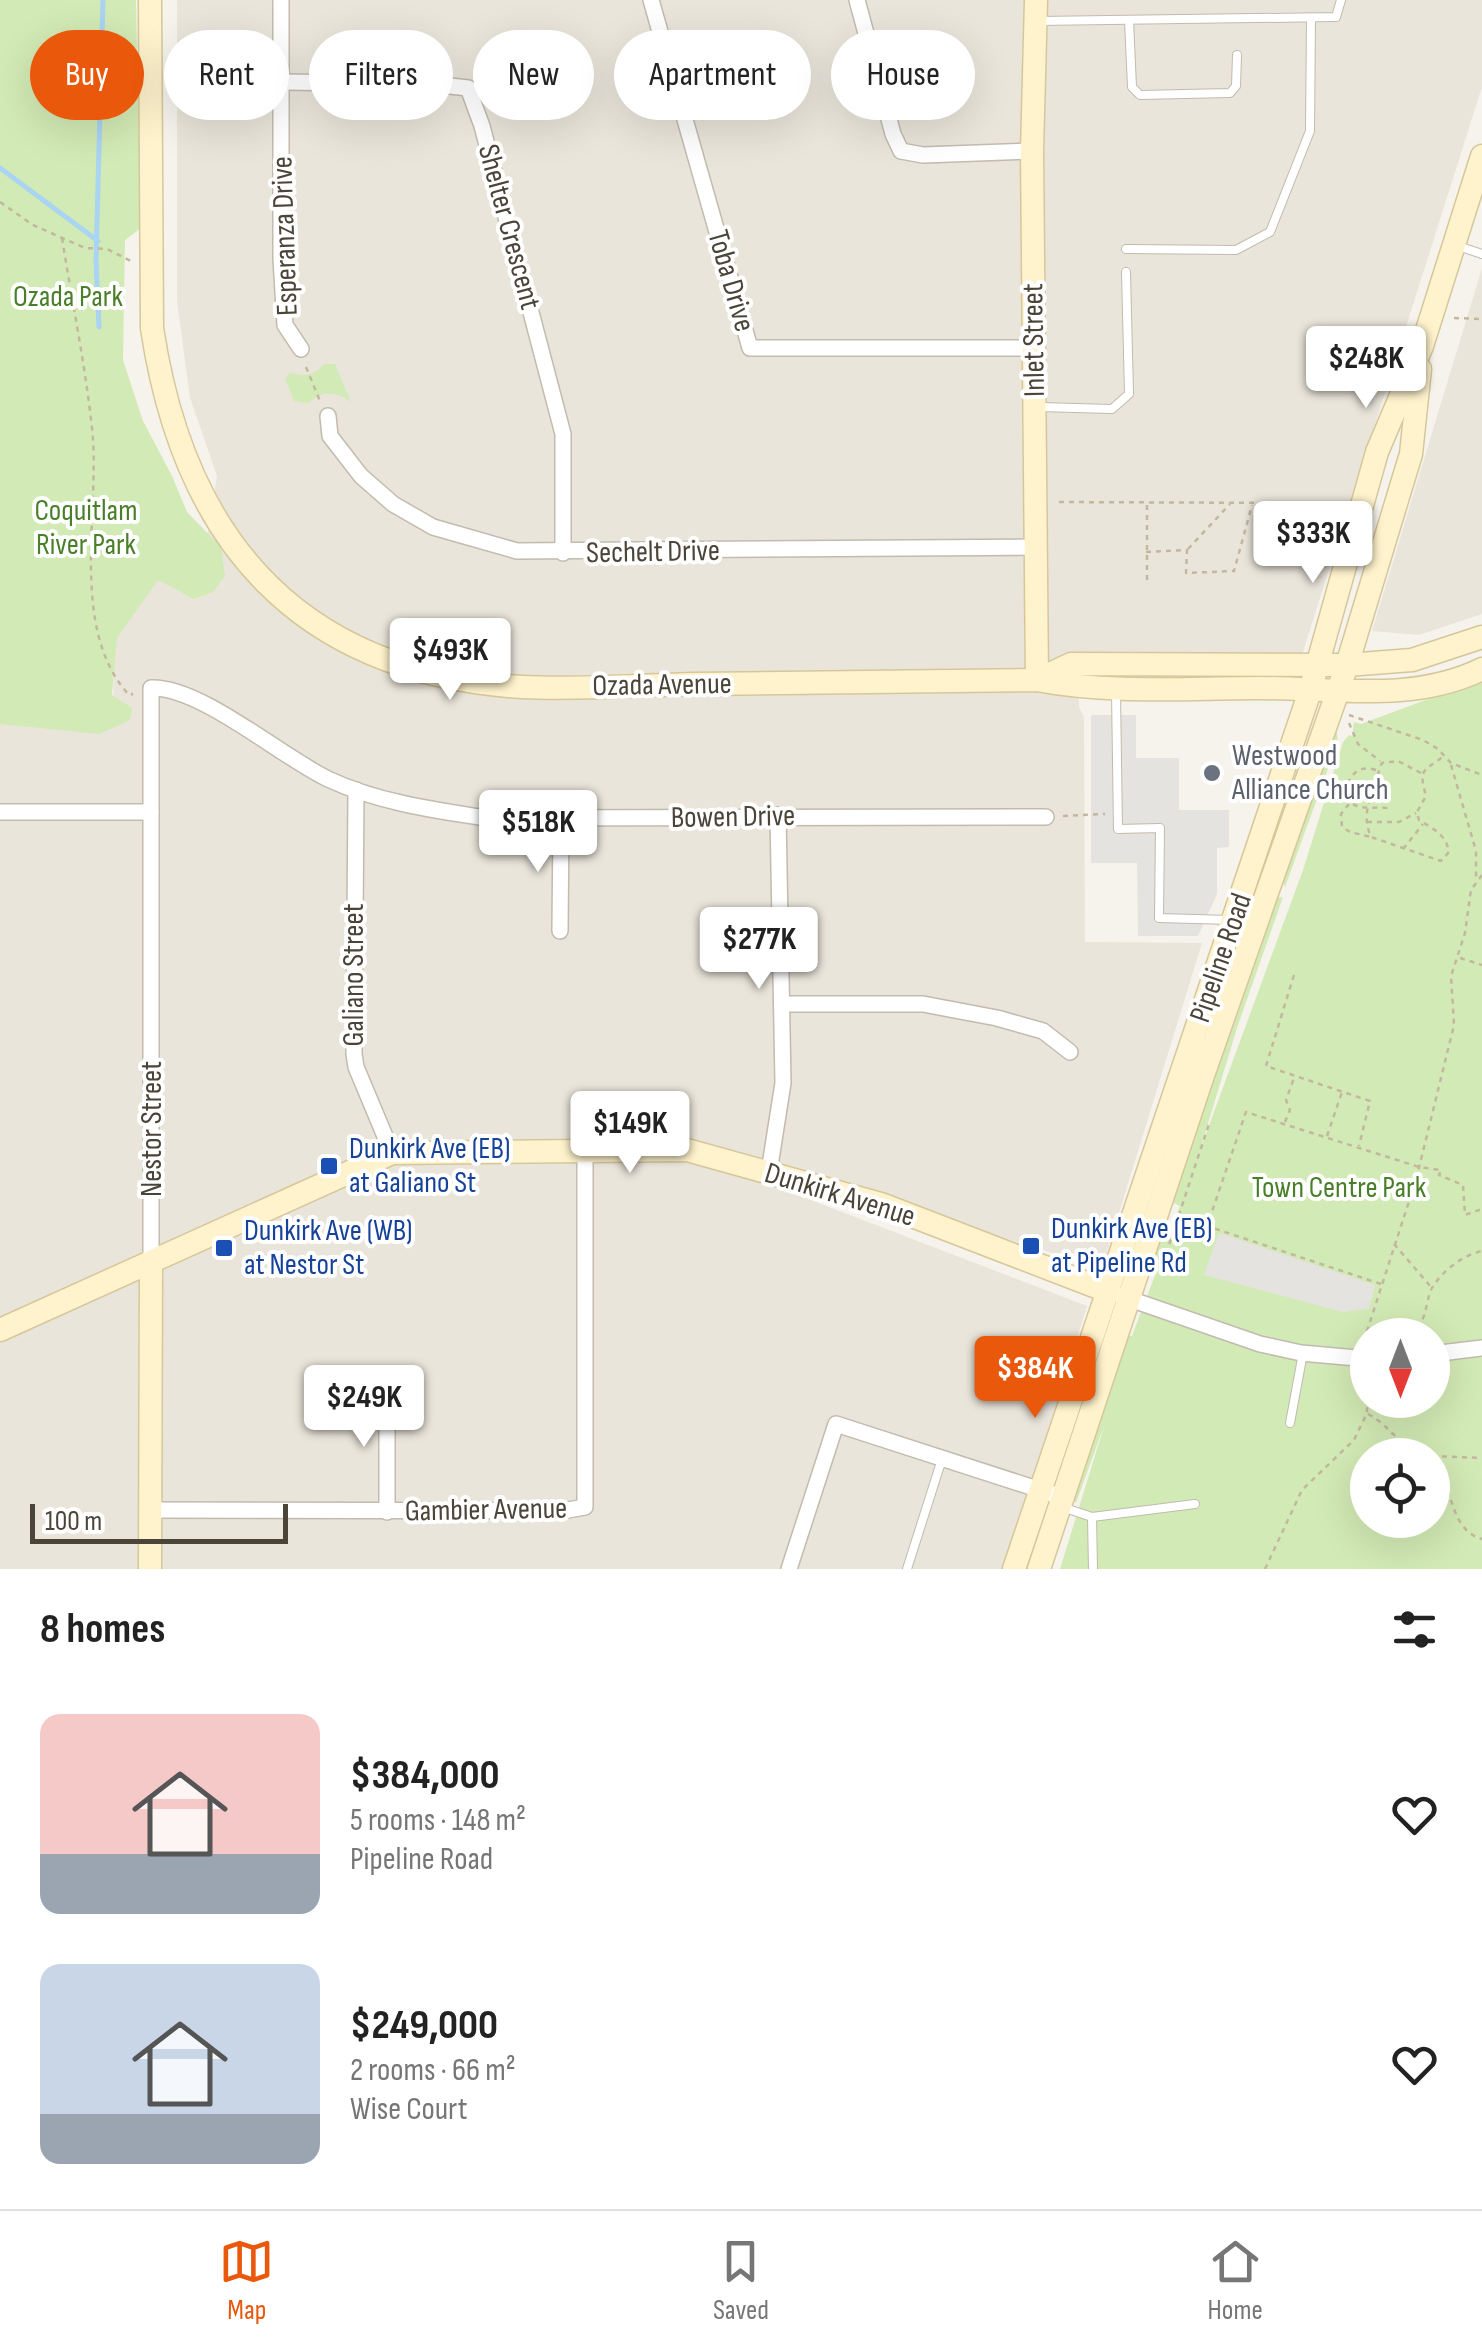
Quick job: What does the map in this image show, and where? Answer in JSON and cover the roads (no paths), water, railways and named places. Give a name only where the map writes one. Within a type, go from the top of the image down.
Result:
[{"type":"street","name":"Ozada Avenue","points":[[150,0],[152,328],[172,422],[192,475],[233,549],[298,612],[340,639],[432,673],[523,687],[1037,680],[1072,686],[1310,691],[1343,703],[1435,684],[1482,669]]},
{"type":"street","name":"Esperanza Drive","points":[[281,0],[281,30]]},
{"type":"street","name":"Toba Drive","points":[[652,0],[750,348],[1034,348]]},
{"type":"street","points":[[857,0],[892,134],[901,151],[923,155],[1032,152]]},
{"type":"street","name":"Inlet Street","points":[[1036,10],[1032,152],[1037,680]]},
{"type":"street","name":"Shelter Crescent","points":[[289,82],[468,88],[482,126],[564,434],[563,553]]},
{"type":"street","name":"Esperanza Drive","points":[[281,120],[285,325],[301,349]]},
{"type":"street","name":"Pipeline Road","points":[[1039,1569],[1053,1497],[1107,1291],[1310,691],[1377,452],[1422,346],[1482,156]]},
{"type":"street","name":"Pipeline Road","points":[[1014,1569],[1053,1497],[1130,1300],[1202,1081],[1343,703],[1348,665],[1410,454],[1422,346]]},
{"type":"street","name":"Sechelt Drive","points":[[328,416],[330,436],[362,476],[393,504],[434,527],[517,551],[1036,547]]},
{"type":"street","name":"Ozada Avenue","points":[[1037,680],[1071,664],[1318,666],[1412,660],[1482,637]]},
{"type":"street","name":"Bowen Drive","points":[[150,688],[168,687],[199,701],[303,765],[356,790],[426,809],[486,818],[1046,817]]},
{"type":"street","name":"Nestor Street","points":[[150,688],[150,1569]]},
{"type":"street","name":"Galiano Street","points":[[356,790],[354,1054],[392,1153]]},
{"type":"street","points":[[0,812],[151,812]]},
{"type":"street","points":[[769,1172],[783,1083],[778,815]]},
{"type":"street","points":[[560,931],[562,820]]},
{"type":"street","points":[[782,1004],[922,1004],[1043,1031],[1070,1052]]},
{"type":"street","name":"Gambier Avenue","points":[[150,1510],[387,1512],[585,1508],[586,1150]]},
{"type":"street","name":"Dunkirk Avenue","points":[[0,1330],[392,1153],[687,1150],[881,1204],[1107,1291]]},
{"type":"street","points":[[1107,1291],[1260,1344],[1303,1354],[1350,1358]]},
{"type":"street","points":[[1450,1352],[1482,1348]]},
{"type":"street","points":[[374,1382],[387,1416],[387,1512]]},
{"type":"street","points":[[788,1569],[836,1424],[1053,1497]]},
{"type":"lane","points":[[1036,10],[1128,20],[1311,18],[1336,17],[1341,0]]},
{"type":"lane","points":[[1126,249],[1236,250],[1270,232],[1310,131],[1311,18]]},
{"type":"lane","points":[[1128,20],[1132,86],[1140,95],[1230,94],[1236,86],[1237,55]]},
{"type":"lane","points":[[1454,244],[1482,254]]},
{"type":"lane","points":[[1034,406],[1112,409],[1128,394],[1126,272]]},
{"type":"lane","points":[[1116,687],[1118,829],[1160,828],[1159,918],[1234,920]]},
{"type":"lane","points":[[1290,1423],[1303,1354]]},
{"type":"lane","points":[[907,1569],[942,1459]]},
{"type":"lane","points":[[1053,1497],[1092,1518],[1195,1504]]},
{"type":"lane","points":[[1092,1518],[1094,1569]]},
{"type":"waterway","points":[[99,327],[96,261],[103,0]]},
{"type":"waterway","points":[[0,168],[98,241]]},
{"type":"place","name":"Westwood Alliance Church","points":[[1212,773]]},
{"type":"place","name":"Dunkirk Ave (EB) at Galiano St","points":[[329,1166]]},
{"type":"place","name":"Dunkirk Ave (EB) at Pipeline Rd","points":[[1031,1246]]},
{"type":"place","name":"Dunkirk Ave (WB) at Nestor St","points":[[224,1248]]},
{"type":"park label","name":"Ozada Park","points":[[68,297]]},
{"type":"park label","name":"Coquitlam River Park","points":[[86,528]]},
{"type":"park label","name":"Town Centre Park","points":[[1339,1188]]}]
